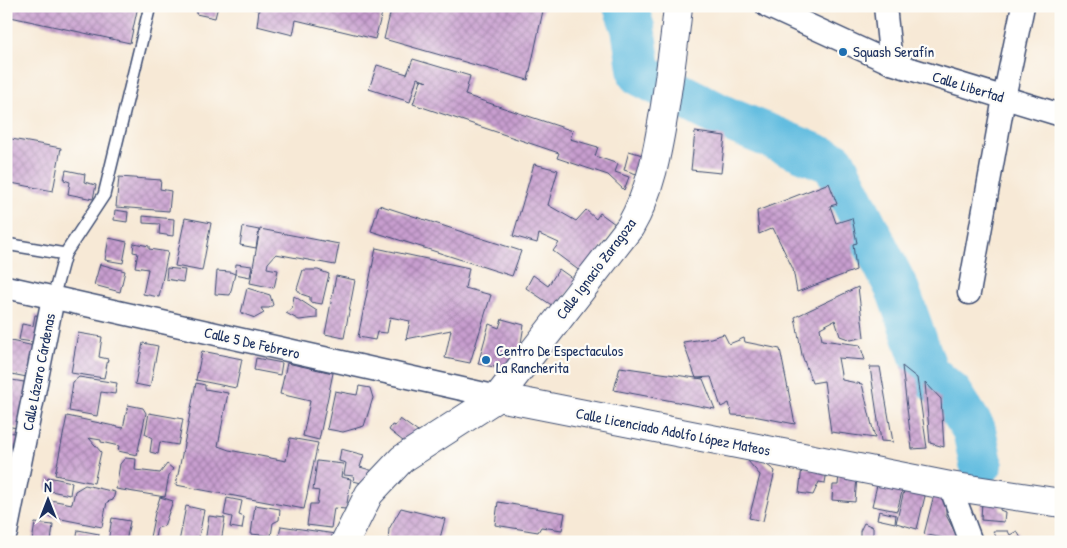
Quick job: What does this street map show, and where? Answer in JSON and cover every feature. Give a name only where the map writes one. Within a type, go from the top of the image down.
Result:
[{"type":"main road","name":"Calle Ignacio Zaragoza","points":[[498,397],[630,227],[641,208],[649,186],[661,129],[678,6]]},
{"type":"main road","name":"Calle Licenciado Adolfo López Mateos","points":[[498,397],[950,486],[1061,503]]},
{"type":"main road","points":[[345,542],[369,494],[402,458],[498,397]]},
{"type":"street","name":"Calle Libertad","points":[[767,6],[891,63],[1061,115]]},
{"type":"street","points":[[885,6],[891,63]]},
{"type":"street","points":[[970,293],[1004,98],[1023,6]]},
{"type":"street","name":"Calle 5 De Febrero","points":[[6,287],[498,397]]},
{"type":"street","name":"Calle Lázaro Cárdenas","points":[[6,534],[54,298]]},
{"type":"street","points":[[950,486],[971,542]]},
{"type":"lane","points":[[54,298],[65,254],[104,195],[150,6]]},
{"type":"lane","points":[[6,244],[65,254]]},
{"type":"building","points":[[6,6],[138,6],[130,43],[6,16]]},
{"type":"building","points":[[198,6],[218,6],[215,18],[196,14]]},
{"type":"building","points":[[243,6],[384,6],[375,39],[296,20],[293,35],[257,26],[259,10]]},
{"type":"building","points":[[392,6],[544,6],[528,80],[384,39]]},
{"type":"building","points":[[413,59],[470,76],[465,95],[573,131],[570,139],[598,147],[595,156],[618,164],[615,172],[629,177],[624,190],[608,175],[557,158],[559,153],[413,104],[421,80],[427,82],[417,78],[410,102],[369,89],[377,65],[407,74]]},
{"type":"building","points":[[695,132],[725,136],[721,173],[691,170]]},
{"type":"building","points":[[6,138],[61,148],[53,191],[6,182]]},
{"type":"building","points":[[629,151],[649,157],[643,176],[624,170]]},
{"type":"building","points":[[534,164],[558,170],[548,205],[576,221],[586,210],[596,219],[600,213],[615,224],[585,275],[553,251],[559,243],[539,234],[537,243],[513,236]]},
{"type":"building","points":[[66,170],[85,174],[84,182],[96,185],[93,199],[68,194],[70,182],[64,180]]},
{"type":"building","points":[[119,177],[161,180],[160,189],[171,191],[169,211],[116,207]]},
{"type":"building","points":[[829,183],[837,204],[830,206],[836,223],[852,218],[857,243],[853,244],[856,270],[797,292],[793,269],[773,228],[759,234],[757,211]]},
{"type":"building","points":[[379,205],[521,251],[512,276],[371,231]]},
{"type":"building","points":[[115,210],[128,212],[127,222],[114,220]]},
{"type":"building","points":[[143,216],[174,219],[173,236],[159,234],[160,224],[143,223]]},
{"type":"building","points":[[185,218],[211,223],[202,271],[175,266]]},
{"type":"building","points":[[243,227],[259,230],[256,248],[240,245]]},
{"type":"building","points":[[260,229],[339,244],[335,265],[276,254],[268,263],[267,268],[278,270],[274,288],[250,283]]},
{"type":"building","points":[[109,238],[127,242],[123,263],[105,260]]},
{"type":"building","points":[[134,243],[149,246],[149,249],[168,252],[159,297],[143,294],[148,269],[135,267],[138,253],[133,252]]},
{"type":"building","points":[[376,248],[469,268],[465,288],[491,295],[470,363],[445,358],[451,330],[406,339],[410,321],[390,317],[387,333],[377,332],[375,340],[358,337]]},
{"type":"building","points":[[100,264],[125,271],[120,292],[94,285]]},
{"type":"building","points":[[236,264],[252,266],[250,277],[235,274]]},
{"type":"building","points":[[167,268],[185,270],[183,282],[166,279]]},
{"type":"building","points":[[559,269],[576,281],[556,308],[526,288],[533,275],[548,286]]},
{"type":"building","points":[[303,270],[318,270],[329,274],[322,304],[310,302],[310,297],[301,294],[297,289]]},
{"type":"building","points":[[217,271],[235,274],[230,295],[215,294]]},
{"type":"building","points":[[336,276],[355,280],[344,338],[325,334]]},
{"type":"building","points":[[858,287],[864,337],[851,340],[840,336],[835,320],[820,328],[822,340],[860,345],[865,360],[838,358],[842,380],[862,384],[875,438],[831,432],[824,381],[812,383],[802,355],[795,317]]},
{"type":"building","points":[[247,288],[270,295],[273,305],[269,308],[261,308],[264,313],[255,318],[241,313]]},
{"type":"building","points":[[294,296],[317,311],[317,318],[299,320],[286,313],[292,309]]},
{"type":"building","points":[[35,315],[44,316],[39,343],[19,340],[22,324],[33,326]]},
{"type":"building","points":[[502,319],[524,325],[518,361],[511,370],[478,364],[489,324],[499,328]]},
{"type":"building","points":[[78,333],[102,337],[99,357],[108,359],[104,378],[71,373]]},
{"type":"building","points":[[724,334],[729,344],[744,338],[745,342],[780,349],[795,424],[753,416],[732,415],[729,403],[721,407],[711,377],[696,378],[683,342]]},
{"type":"building","points":[[6,340],[39,347],[32,378],[6,373]]},
{"type":"building","points":[[143,343],[158,346],[150,387],[135,384]]},
{"type":"building","points":[[202,351],[242,359],[236,388],[196,380]]},
{"type":"building","points":[[256,358],[282,363],[280,375],[254,370]]},
{"type":"building","points":[[287,363],[333,373],[319,440],[303,436],[310,401],[280,394]]},
{"type":"building","points":[[902,366],[917,378],[927,448],[912,449]]},
{"type":"building","points":[[620,367],[703,379],[715,409],[614,390]]},
{"type":"building","points":[[870,367],[880,367],[893,442],[881,441]]},
{"type":"building","points":[[79,377],[117,383],[115,394],[101,392],[97,416],[69,411],[73,382]]},
{"type":"building","points":[[12,380],[30,383],[23,429],[6,426]]},
{"type":"building","points":[[925,382],[941,399],[944,447],[930,443]]},
{"type":"building","points":[[196,383],[205,385],[205,389],[228,393],[218,446],[229,450],[286,461],[290,438],[318,443],[304,509],[176,485]]},
{"type":"building","points":[[359,386],[370,388],[373,398],[364,426],[343,432],[327,429],[335,391],[357,395]]},
{"type":"building","points":[[128,405],[143,408],[146,413],[137,455],[118,451],[119,446],[89,438],[101,452],[94,483],[55,475],[67,416],[123,428]]},
{"type":"building","points":[[149,413],[183,419],[178,445],[160,442],[158,454],[150,452],[152,438],[145,434]]},
{"type":"building","points":[[400,419],[418,432],[408,445],[389,430]]},
{"type":"building","points":[[6,432],[21,434],[6,493]]},
{"type":"building","points":[[341,449],[364,455],[360,467],[377,472],[362,483],[353,481],[354,476],[344,475],[346,463],[339,461]]},
{"type":"building","points":[[755,456],[775,471],[763,521],[749,518],[760,475],[748,461]]},
{"type":"building","points":[[125,458],[136,459],[135,470],[160,473],[167,464],[173,469],[169,475],[165,497],[116,489],[120,464]]},
{"type":"building","points":[[317,461],[343,464],[341,477],[351,479],[346,509],[334,508],[331,528],[307,525],[310,504],[317,504],[319,491],[313,490]]},
{"type":"building","points":[[802,467],[827,471],[825,483],[819,482],[813,495],[799,493]]},
{"type":"building","points":[[839,474],[857,476],[855,502],[832,500],[833,485],[838,485]]},
{"type":"building","points":[[48,477],[72,482],[70,495],[46,490]]},
{"type":"building","points":[[879,477],[904,484],[897,511],[872,506]]},
{"type":"building","points":[[906,483],[927,488],[917,529],[896,523]]},
{"type":"building","points":[[85,485],[115,492],[113,500],[107,502],[102,527],[46,516],[50,500],[72,504],[75,491]]},
{"type":"building","points":[[936,487],[950,490],[946,515],[960,542],[924,534]]},
{"type":"building","points":[[160,497],[173,501],[164,526],[157,528],[154,542],[149,542],[155,513]]},
{"type":"building","points":[[227,498],[242,501],[239,515],[244,517],[242,529],[230,527],[232,517],[224,515]]},
{"type":"building","points":[[982,500],[1001,501],[1000,510],[1005,512],[1004,522],[981,520]]},
{"type":"building","points":[[498,502],[565,513],[562,530],[541,527],[538,532],[495,525]]},
{"type":"building","points":[[255,505],[280,509],[279,520],[273,523],[271,536],[251,534]]},
{"type":"building","points":[[186,506],[204,510],[198,542],[179,542]]},
{"type":"building","points":[[401,508],[445,519],[439,542],[388,542],[389,529]]},
{"type":"building","points":[[879,511],[896,515],[895,523],[877,519]]},
{"type":"building","points":[[209,516],[225,518],[221,542],[205,542]]},
{"type":"building","points":[[112,518],[130,521],[126,542],[108,542]]},
{"type":"building","points":[[35,523],[53,525],[51,542],[32,542]]},
{"type":"building","points":[[864,523],[873,527],[873,538],[871,538],[870,542],[860,542],[860,531]]},
{"type":"building","points":[[281,526],[342,535],[341,542],[312,540],[312,542],[295,542],[295,538],[279,536]]},
{"type":"building","points":[[78,530],[99,534],[98,542],[76,542]]},
{"type":"building","points":[[993,531],[1008,531],[1010,535],[1017,531],[1023,542],[999,542]]},
{"type":"waterway","points":[[625,6],[633,28],[640,74],[723,117],[834,163],[898,291],[927,373],[951,394],[974,430],[981,463]]},
{"type":"place","name":"Squash Serafín","points":[[843,52]]},
{"type":"place","name":"Centro De Espectaculos La Rancherita","points":[[486,360]]}]
